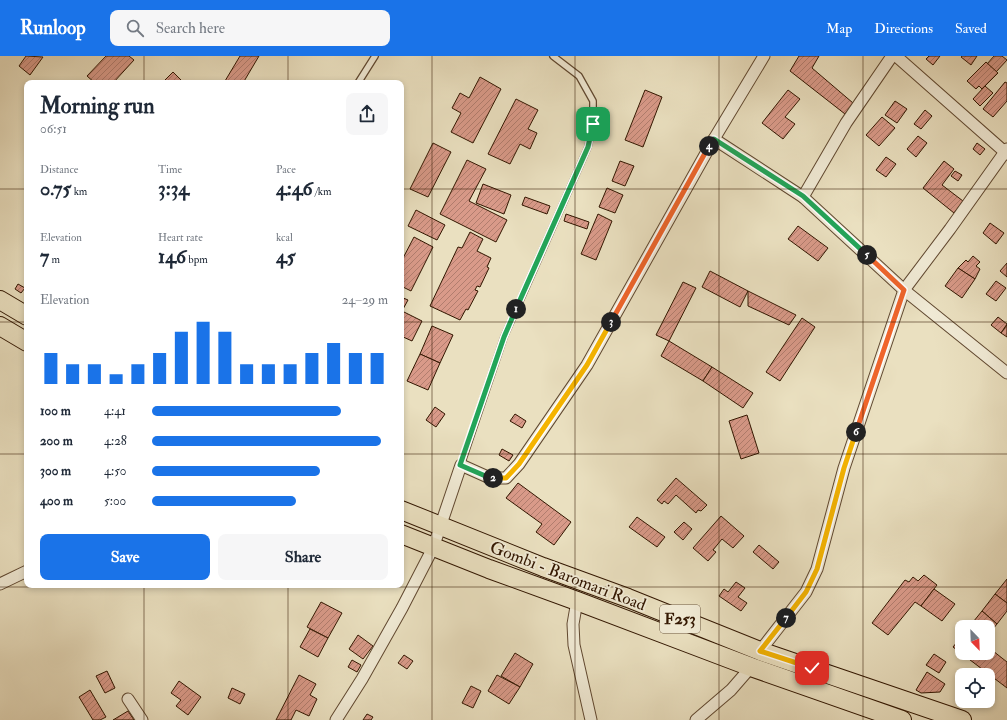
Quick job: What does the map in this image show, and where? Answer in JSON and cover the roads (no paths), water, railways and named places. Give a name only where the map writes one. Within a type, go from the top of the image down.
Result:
[{"type":"main road","points":[[0,300],[24,314]]},
{"type":"main road","points":[[0,326],[24,340]]},
{"type":"main road","name":"Gombi - Baromari Road","points":[[404,511],[543,568],[628,598],[760,651],[962,720]]},
{"type":"main road","name":"Gombi - Baromari Road","points":[[404,535],[432,548],[577,601],[751,668],[902,720]]},
{"type":"street","points":[[336,720],[362,679],[395,621],[432,548],[460,465],[490,478],[506,478],[519,464],[587,365],[714,139],[764,56]]},
{"type":"street","points":[[803,196],[846,123],[892,56]]},
{"type":"street","points":[[760,651],[806,592],[817,569],[844,468],[904,290],[1006,152],[896,56]]},
{"type":"street","points":[[714,139],[803,196],[904,290],[1007,373]]},
{"type":"street","points":[[0,584],[24,572]]},
{"type":"street","points":[[577,601],[573,624],[574,645],[592,720]]},
{"type":"street","points":[[696,720],[732,690],[751,668]]},
{"type":"street","points":[[128,699],[142,720]]},
{"type":"lane","points":[[360,80],[375,56]]},
{"type":"lane","points":[[460,465],[504,337],[588,147],[593,124],[592,101],[578,76],[553,56]]}]
